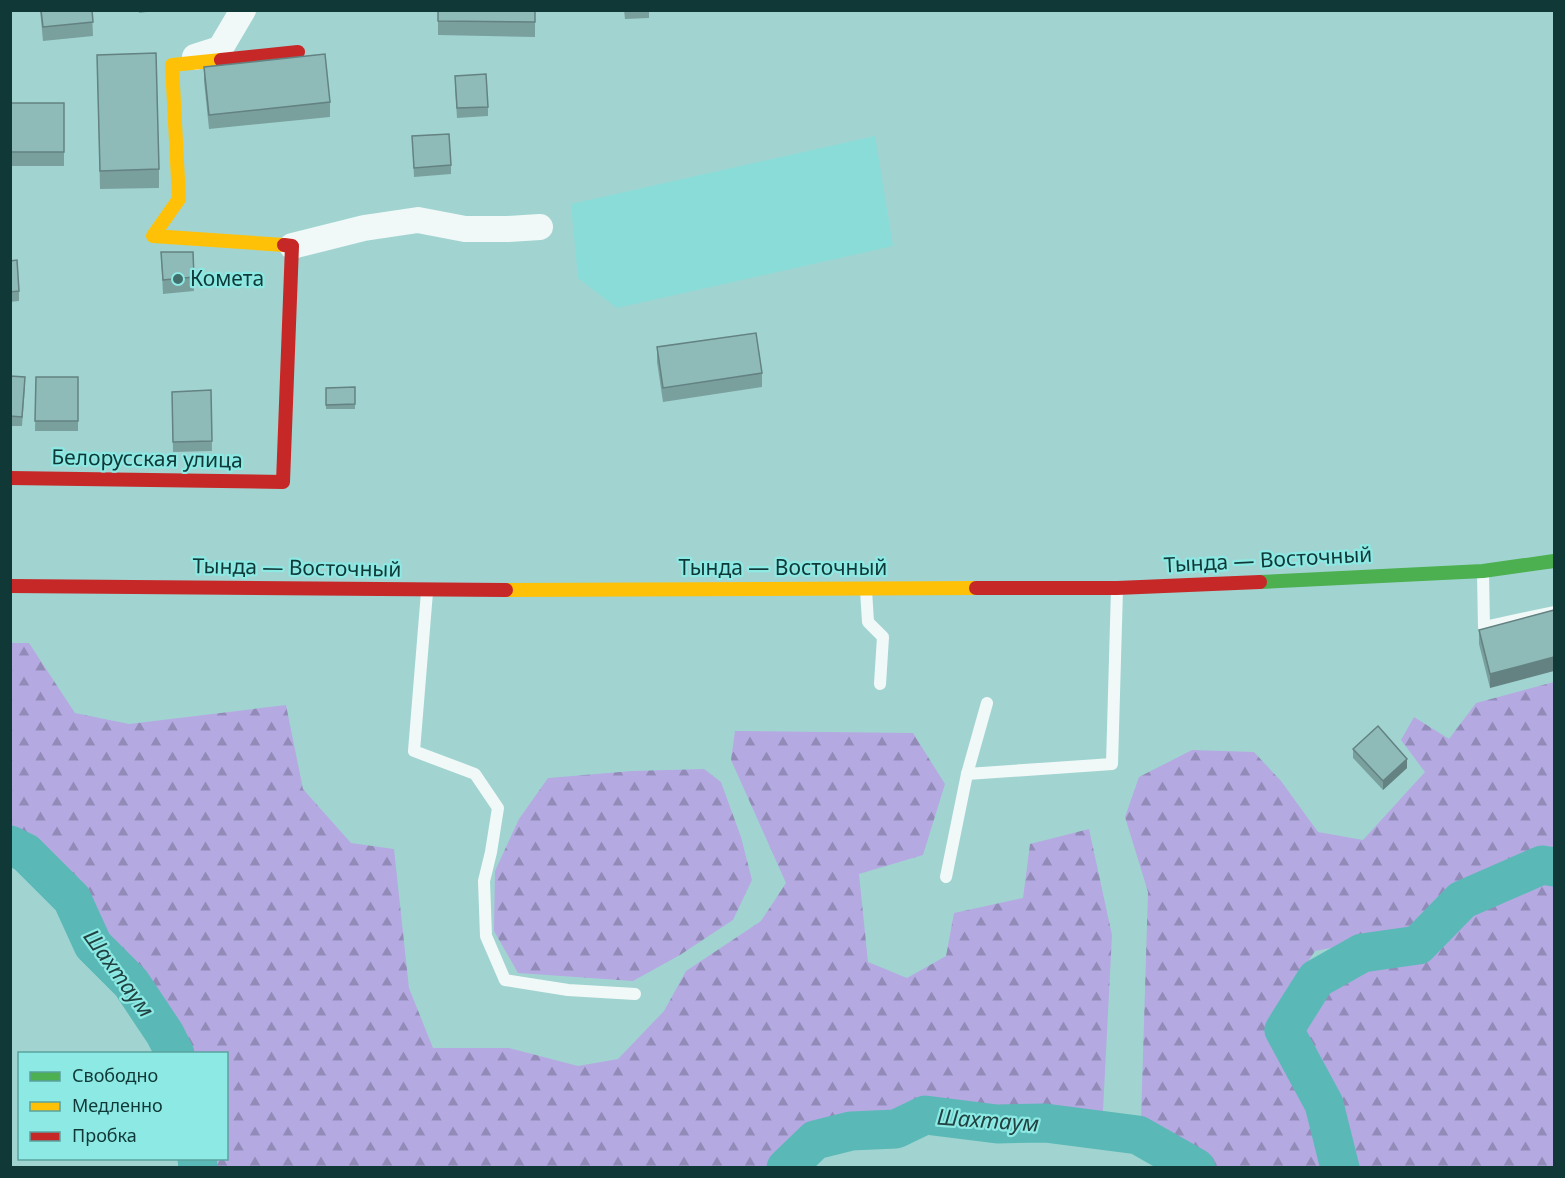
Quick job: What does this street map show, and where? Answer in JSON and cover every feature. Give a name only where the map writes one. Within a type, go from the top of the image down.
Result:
[{"type":"street","points":[[172,65],[220,49],[243,10]]},
{"type":"street","points":[[172,65],[298,52]]},
{"type":"street","points":[[172,65],[179,199],[153,236],[292,246],[364,228],[418,219],[465,229],[540,227]]},
{"type":"street","name":"Белорусская улица","points":[[10,478],[283,482],[292,246]]},
{"type":"street","name":"Тында — Восточный","points":[[10,586],[428,590],[1117,588],[1483,571],[1554,561]]},
{"type":"lane","points":[[1483,571],[1484,627],[1554,612]]},
{"type":"lane","points":[[967,774],[1112,764],[1117,588]]},
{"type":"lane","points":[[866,589],[868,622],[883,637],[880,684]]},
{"type":"lane","points":[[428,590],[414,751],[476,774],[498,808],[484,881],[486,936],[506,980],[568,990],[635,994]]},
{"type":"lane","points":[[946,877],[967,774],[987,703]]},
{"type":"shaded area","points":[[875,136],[893,246],[617,308],[578,278],[571,204]]},
{"type":"green space","points":[[11,643],[29,643],[75,713],[129,724],[286,705],[303,789],[351,843],[394,849],[409,988],[433,1048],[509,1048],[578,1066],[618,1059],[664,1011],[686,971],[761,921],[786,883],[731,760],[735,731],[913,733],[945,784],[923,855],[859,874],[868,962],[907,978],[946,956],[954,913],[1023,898],[1030,844],[1089,829],[1112,935],[1103,1111],[1024,1110],[967,1103],[920,1103],[807,1134],[772,1167],[215,1167],[213,1160],[228,1160],[228,1052],[190,1052],[139,966],[105,937],[72,878],[11,833]]},
{"type":"green space","points":[[1554,682],[1554,856],[1511,864],[1457,890],[1427,916],[1398,935],[1315,951],[1284,999],[1275,1026],[1297,1081],[1324,1167],[1210,1167],[1208,1161],[1141,1120],[1148,892],[1125,817],[1139,777],[1192,750],[1254,752],[1281,781],[1318,832],[1363,840],[1425,772],[1401,740],[1414,717],[1449,739],[1476,703]]},
{"type":"green space","points":[[704,769],[721,782],[741,837],[752,880],[733,920],[680,955],[633,981],[518,973],[494,931],[495,871],[519,819],[548,778],[632,771]]},
{"type":"green space","points":[[1552,875],[1554,877],[1554,1167],[1358,1167],[1321,1079],[1300,1044],[1306,1013],[1330,982],[1361,962],[1389,963],[1421,951],[1469,907],[1516,885]]},
{"type":"building","points":[[41,10],[92,10],[93,22],[43,27]]},
{"type":"building","points":[[438,10],[535,10],[535,22],[438,21]]},
{"type":"building","points":[[156,53],[159,169],[100,171],[97,55]]},
{"type":"building","points":[[325,54],[330,102],[209,115],[204,67]]},
{"type":"building","points":[[486,74],[488,107],[457,108],[455,76]]},
{"type":"building","points":[[11,103],[64,103],[64,152],[10,152]]},
{"type":"building","points":[[449,134],[451,165],[414,168],[412,136]]},
{"type":"building","points":[[161,252],[193,252],[194,277],[163,280]]},
{"type":"building","points":[[17,260],[19,291],[10,292],[10,261]]},
{"type":"building","points":[[756,333],[762,373],[663,388],[657,347]]},
{"type":"building","points":[[10,376],[25,377],[22,417],[10,416]]},
{"type":"building","points":[[36,377],[78,377],[78,421],[35,421]]},
{"type":"building","points":[[355,387],[355,404],[326,405],[326,388]]},
{"type":"building","points":[[211,390],[212,441],[173,442],[172,392]]},
{"type":"building","points":[[1554,610],[1554,657],[1490,674],[1479,630]]},
{"type":"building","points":[[1378,726],[1407,759],[1383,781],[1353,749]]},
{"type":"waterway","name":"Шахтаум","points":[[10,845],[26,853],[72,899],[93,945],[131,983],[165,1034],[174,1052]]},
{"type":"waterway","name":"Шахтаум","points":[[1340,1168],[1324,1104],[1284,1030],[1316,979],[1362,953],[1418,945],[1462,900],[1542,865],[1554,867]]},
{"type":"waterway","name":"Шахтаум","points":[[786,1168],[815,1140],[851,1131],[896,1129],[925,1115],[997,1124],[1045,1123],[1138,1135],[1196,1168]]},
{"type":"waterway","name":"Шахтаум","points":[[197,1160],[198,1168]]},
{"type":"traffic: fast","points":[[1260,582],[1483,571],[1554,561]]},
{"type":"traffic: slow","points":[[221,60],[172,65],[179,199],[153,236],[284,245]]},
{"type":"traffic: slow","points":[[506,590],[976,588]]},
{"type":"traffic: jam","points":[[221,60],[298,52]]},
{"type":"traffic: jam","points":[[10,478],[283,482],[292,246],[284,245]]},
{"type":"traffic: jam","points":[[976,588],[1117,588],[1260,582]]},
{"type":"traffic: jam","points":[[10,586],[506,590]]},
{"type":"place","name":"Комета","points":[[178,279]]}]
